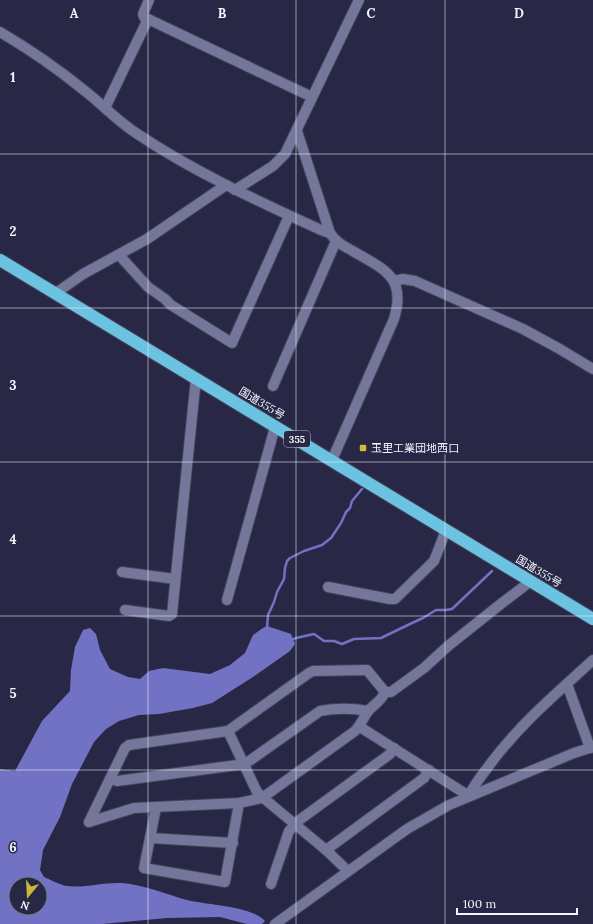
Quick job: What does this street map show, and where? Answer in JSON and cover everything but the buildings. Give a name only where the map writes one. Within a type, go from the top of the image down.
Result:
[{"type":"highway","name":"国道355号","points":[[0,260],[593,619]]},
{"type":"street","points":[[149,0],[143,14],[144,17],[312,97]]},
{"type":"street","points":[[56,293],[84,274],[147,239],[230,188],[273,166],[279,161],[297,130],[359,0]]},
{"type":"street","points":[[104,108],[148,19]]},
{"type":"street","points":[[0,32],[62,74],[135,132],[154,145],[230,188],[321,230],[383,269],[394,281],[398,299],[394,319],[332,460]]},
{"type":"street","points":[[273,386],[333,237],[297,130]]},
{"type":"street","points":[[118,255],[148,287],[171,305],[232,343],[289,216]]},
{"type":"street","points":[[394,281],[402,279],[415,281],[522,328],[593,369]]},
{"type":"street","points":[[124,610],[171,615],[172,612],[196,378]]},
{"type":"street","points":[[227,600],[275,426]]},
{"type":"street","points":[[328,587],[395,599],[434,561],[446,530]]},
{"type":"street","points":[[122,572],[175,579]]},
{"type":"street","points":[[385,692],[390,692],[424,668],[448,646],[531,581]]},
{"type":"street","points":[[469,796],[473,786],[507,742],[593,660]]},
{"type":"street","points":[[367,670],[385,692],[384,696],[368,710],[360,727],[262,798],[239,803],[134,808],[89,822],[125,748],[128,745],[228,731],[311,672],[367,670]]},
{"type":"street","points":[[275,924],[407,829],[436,812],[469,796],[591,747],[567,684]]},
{"type":"street","points":[[110,779],[116,781],[245,764],[320,711],[334,708],[368,710]]},
{"type":"street","points":[[360,727],[469,796]]},
{"type":"street","points":[[228,731],[257,792],[262,798],[326,850],[348,871]]},
{"type":"street","points":[[271,884],[289,831],[298,821],[390,754],[394,748]]},
{"type":"street","points":[[326,850],[424,778],[429,770]]},
{"type":"street","points":[[156,808],[144,868],[225,882],[239,803]]},
{"type":"street","points":[[150,838],[233,842]]},
{"type":"shaded area","points":[[267,626],[291,634],[295,644],[290,651],[212,703],[159,714],[139,715],[119,721],[106,729],[94,742],[72,784],[60,817],[43,850],[40,870],[43,876],[8,876],[8,916],[48,916],[48,879],[58,884],[74,886],[115,883],[130,884],[195,902],[240,909],[259,916],[265,921],[262,924],[247,924],[220,917],[167,918],[102,924],[0,924],[0,769],[15,771],[42,721],[70,691],[71,670],[75,647],[83,630],[90,628],[96,634],[100,650],[110,669],[128,677],[140,679],[149,671],[163,668],[210,674],[230,665],[245,653],[253,635]]},
{"type":"waterway","points":[[267,628],[268,615],[284,579],[287,561],[304,551],[322,545],[331,538],[346,512],[350,508],[352,501],[362,489]]},
{"type":"waterway","points":[[291,640],[314,634],[324,641],[334,641],[342,644],[354,639],[381,638],[423,618],[436,610],[452,609],[492,571]]},
{"type":"place","name":"玉里工業団地西口","points":[[363,448]]}]
